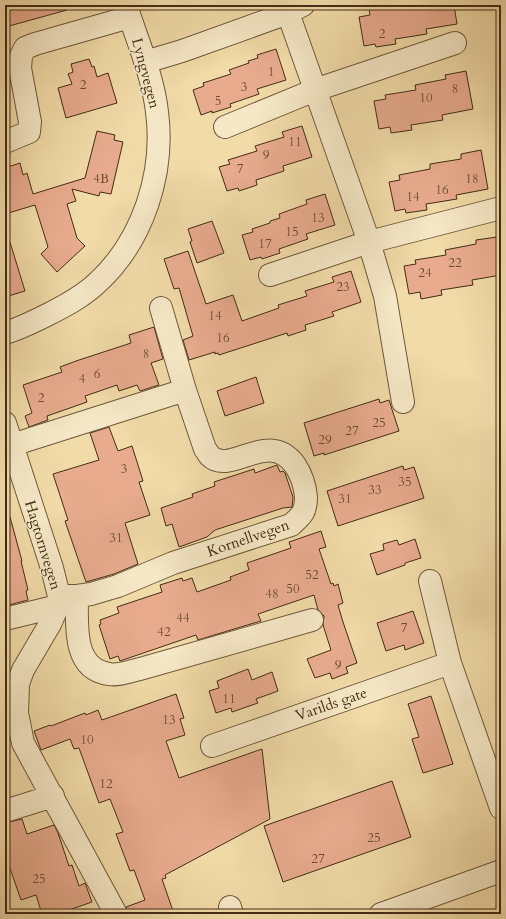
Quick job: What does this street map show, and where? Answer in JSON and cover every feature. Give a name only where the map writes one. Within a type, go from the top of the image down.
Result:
[{"type":"street","points":[[145,62],[296,9],[315,90],[369,242],[385,296],[404,402]]},
{"type":"street","points":[[5,142],[29,132],[30,122],[20,68],[21,56],[25,48],[128,11]]},
{"type":"street","name":"Lyngvegen","points":[[5,333],[39,319],[71,303],[92,287],[119,259],[136,232],[148,202],[156,172],[159,142],[157,112],[152,82],[128,11]]},
{"type":"street","points":[[225,127],[315,90],[455,43]]},
{"type":"street","points":[[270,275],[369,242],[501,208]]},
{"type":"street","name":"Kornellvegen","points":[[64,599],[92,594],[118,586],[173,563],[291,525],[301,516],[306,508],[306,494],[300,473],[290,459],[278,451],[264,450],[229,460],[220,461],[211,457],[205,449],[185,390],[161,308]]},
{"type":"street","points":[[12,445],[185,390]]},
{"type":"street","name":"Hagtornvegen","points":[[5,423],[52,568],[64,599],[23,670],[18,684],[17,713],[23,743],[116,914]]},
{"type":"street","points":[[430,582],[450,663],[501,808]]},
{"type":"street","points":[[5,618],[64,599],[77,628],[84,659],[92,667],[101,672],[110,674],[140,669],[312,620]]},
{"type":"street","name":"Varilds gate","points":[[212,746],[450,663]]},
{"type":"street","points":[[5,811],[52,796]]},
{"type":"street","points":[[381,914],[501,871]]},
{"type":"building","points":[[5,5],[67,5],[67,10],[9,26],[5,12]]},
{"type":"building","points":[[391,5],[454,5],[457,24],[426,29],[427,34],[395,39],[396,44],[376,47],[375,44],[364,46],[359,17],[370,15],[369,9]]},
{"type":"building","points":[[276,49],[286,80],[257,89],[259,94],[230,104],[231,107],[201,115],[193,90],[204,86],[203,83],[231,74],[229,70],[249,63],[248,61],[258,58],[257,55]]},
{"type":"building","points":[[89,59],[92,67],[94,66],[97,77],[108,73],[117,103],[66,118],[58,88],[72,84],[68,74],[73,72],[71,64]]},
{"type":"building","points":[[466,71],[473,109],[442,115],[443,120],[411,125],[412,130],[391,133],[390,127],[379,129],[374,101],[386,99],[385,95],[416,90],[415,85],[446,79],[445,75]]},
{"type":"building","points":[[302,126],[312,157],[283,166],[284,171],[256,180],[257,185],[239,191],[238,188],[227,191],[219,167],[230,164],[228,160],[257,151],[255,146],[284,137],[282,132]]},
{"type":"building","points":[[97,131],[115,135],[114,140],[123,142],[111,194],[100,192],[99,196],[72,189],[76,201],[67,204],[77,238],[85,246],[57,272],[41,254],[48,247],[35,205],[5,214],[5,168],[20,163],[23,175],[27,173],[33,194],[85,178]]},
{"type":"building","points":[[481,150],[488,189],[456,195],[457,199],[426,204],[427,210],[406,213],[405,209],[395,211],[389,182],[400,180],[399,175],[430,169],[430,164],[461,159],[461,154]]},
{"type":"building","points":[[325,194],[335,225],[306,234],[308,239],[279,249],[280,253],[262,259],[261,257],[250,260],[242,235],[253,232],[252,229],[280,218],[279,214],[307,204],[306,200]]},
{"type":"building","points":[[212,221],[224,253],[197,263],[190,242],[192,241],[188,229]]},
{"type":"building","points":[[497,237],[501,262],[501,275],[472,280],[473,285],[441,290],[442,295],[421,299],[420,292],[409,294],[404,266],[416,264],[415,260],[446,255],[445,250],[476,244],[476,240]]},
{"type":"building","points":[[9,239],[25,291],[5,297],[5,240]]},
{"type":"building","points":[[188,251],[206,304],[233,295],[242,321],[279,308],[278,305],[307,296],[305,291],[334,282],[332,277],[351,271],[361,302],[332,312],[334,316],[305,325],[306,330],[288,336],[287,333],[219,355],[218,353],[215,354],[215,352],[189,360],[183,340],[193,336],[179,288],[174,289],[164,259]]},
{"type":"building","points":[[154,327],[163,359],[151,363],[159,385],[140,391],[137,385],[119,391],[117,385],[85,396],[87,402],[47,416],[48,420],[29,427],[25,416],[32,413],[23,385],[62,372],[60,367],[131,343],[129,335]]},
{"type":"building","points":[[256,377],[264,403],[225,416],[217,391]]},
{"type":"building","points":[[379,399],[380,403],[389,400],[399,431],[324,455],[324,453],[314,456],[304,423]]},
{"type":"building","points":[[109,427],[118,451],[132,446],[143,481],[139,482],[150,515],[125,523],[138,564],[114,574],[86,582],[65,521],[68,520],[53,474],[99,460],[90,433]]},
{"type":"building","points":[[277,465],[280,472],[283,471],[285,473],[293,497],[292,507],[283,508],[215,530],[207,537],[179,547],[172,524],[166,526],[161,508],[193,497],[192,494],[215,486],[214,482],[254,469],[255,473]]},
{"type":"building","points":[[403,466],[404,470],[414,467],[424,498],[338,526],[327,491]]},
{"type":"building","points":[[10,517],[22,561],[28,590],[26,591],[28,600],[5,606],[5,518]]},
{"type":"building","points":[[321,531],[326,547],[319,549],[331,584],[333,583],[334,586],[338,584],[343,603],[338,605],[357,663],[346,667],[348,673],[332,679],[330,673],[315,678],[307,659],[331,650],[323,625],[324,616],[318,610],[314,595],[258,614],[261,621],[198,640],[196,635],[120,661],[118,656],[110,659],[99,625],[101,624],[100,620],[119,613],[117,607],[162,592],[160,585],[182,578],[183,581],[192,578],[197,592],[231,580],[230,577],[249,570],[247,563],[291,548],[289,542]]},
{"type":"building","points":[[415,539],[421,558],[377,575],[370,554],[384,550],[383,544],[397,540],[399,545]]},
{"type":"building","points":[[413,611],[424,643],[405,650],[404,645],[386,651],[377,623]]},
{"type":"building","points":[[248,669],[252,680],[272,672],[278,691],[256,699],[258,703],[232,712],[231,708],[216,713],[209,691],[219,688],[217,681]]},
{"type":"building","points":[[176,694],[184,718],[180,719],[185,735],[166,741],[179,778],[262,749],[270,819],[165,875],[166,878],[162,879],[174,914],[128,914],[126,907],[145,900],[134,870],[130,871],[116,834],[123,832],[110,799],[99,803],[79,748],[74,749],[70,739],[41,750],[34,731],[85,713],[86,715],[98,710],[102,720]]},
{"type":"building","points":[[431,696],[453,764],[423,773],[412,739],[419,737],[408,704]]},
{"type":"building","points":[[392,781],[411,837],[283,882],[264,826]]},
{"type":"building","points":[[22,819],[27,834],[54,825],[69,866],[72,865],[79,886],[85,883],[92,902],[69,910],[70,914],[42,914],[36,895],[21,900],[5,854],[5,823]]}]
